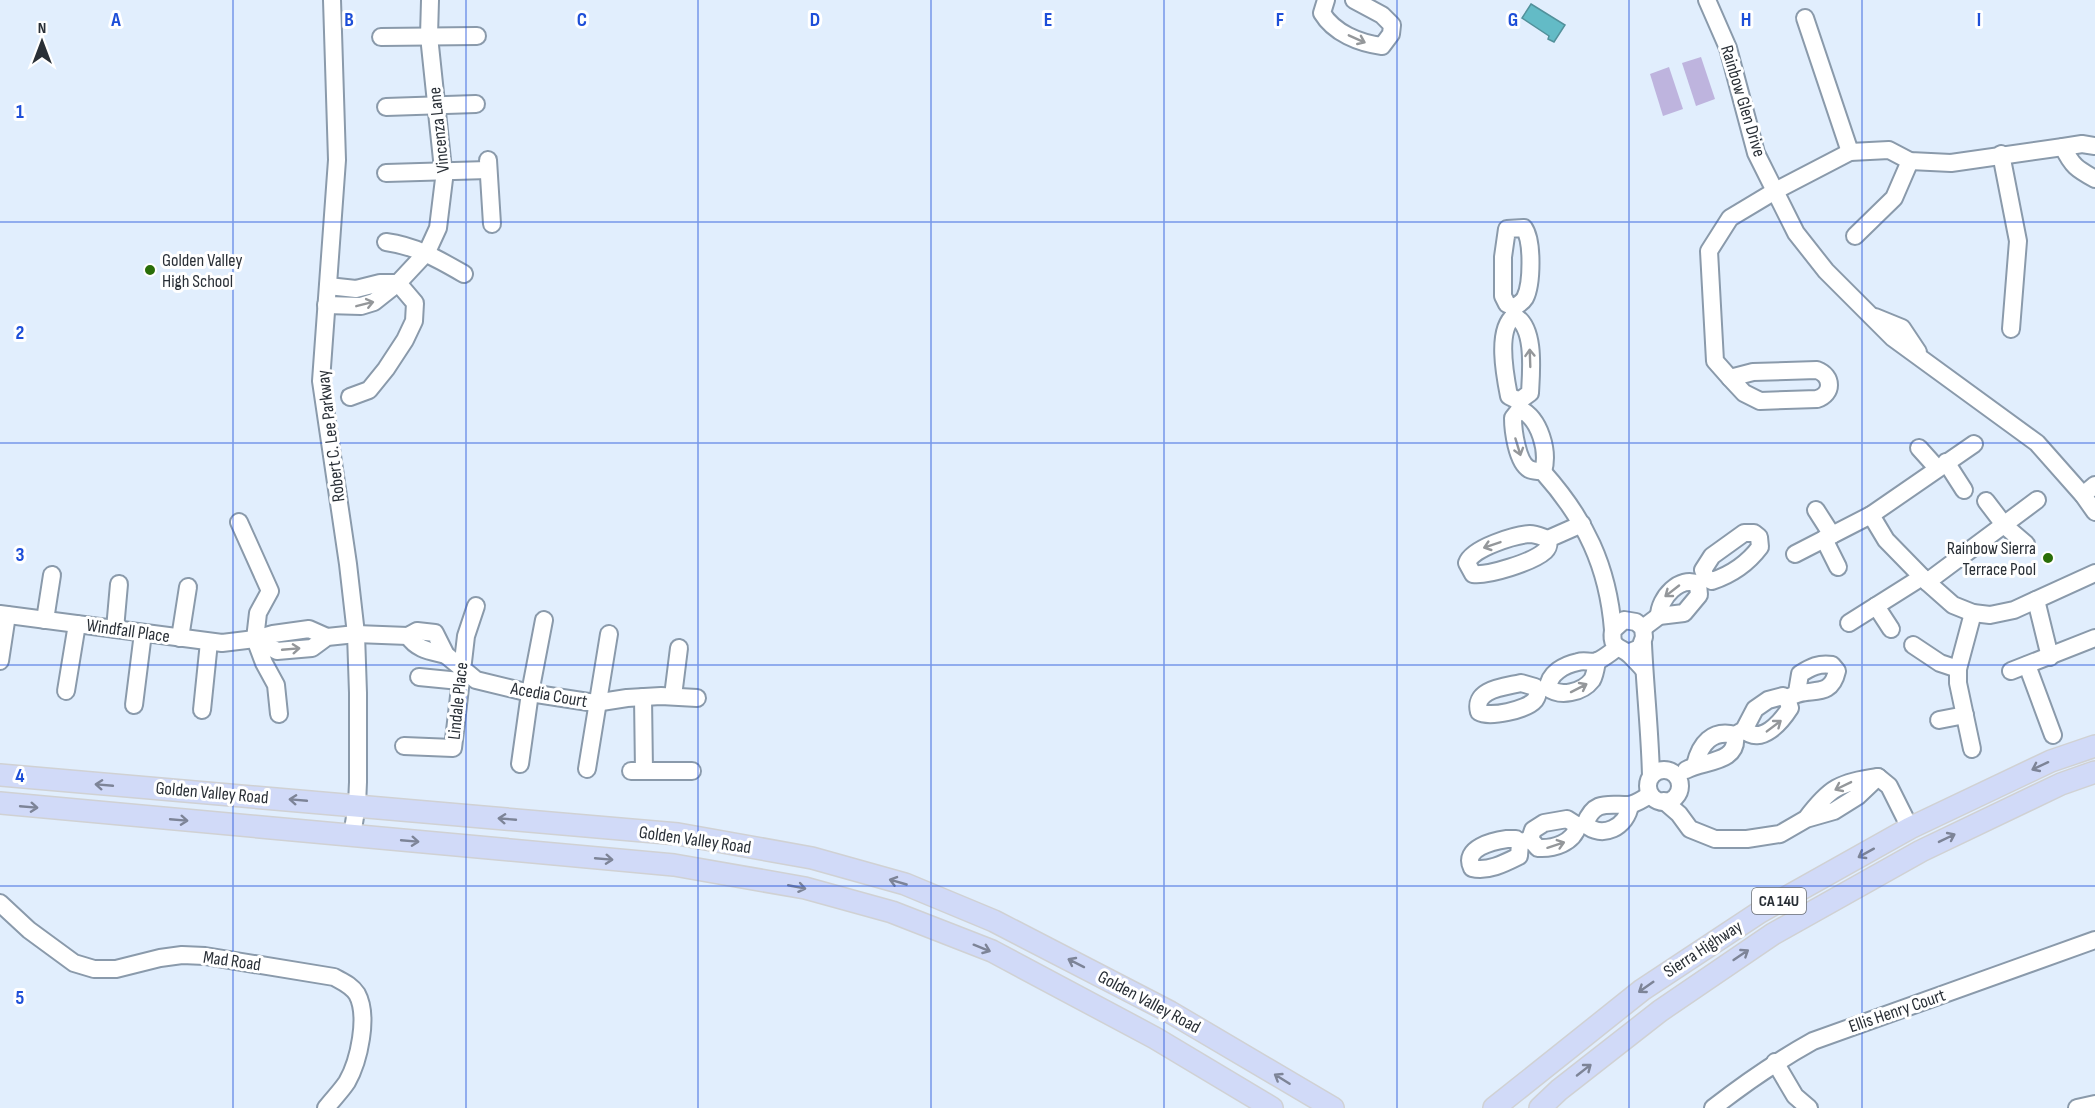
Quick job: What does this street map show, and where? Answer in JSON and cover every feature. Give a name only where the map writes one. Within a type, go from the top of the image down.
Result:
[{"type":"main road","name":"Sierra Highway","points":[[1494,1108],[1642,990],[1760,912],[1910,828],[2051,761],[2095,746]]},
{"type":"main road","name":"Sierra Highway","points":[[1539,1108],[1659,1011],[1773,934],[1921,851],[2061,784],[2095,772]]},
{"type":"main road","name":"Golden Valley Road","points":[[0,775],[678,834],[812,858],[905,884],[994,921],[1170,1012],[1333,1108]]},
{"type":"main road","name":"Golden Valley Road","points":[[0,803],[674,865],[805,888],[892,912],[992,951],[1155,1038],[1272,1108]]},
{"type":"street","name":"Robert C. Lee Parkway","points":[[332,0],[337,160],[321,381],[356,634],[357,805],[352,835]]},
{"type":"street","name":"Vincenza Lane","points":[[326,305],[361,306],[374,302],[398,283],[427,252],[438,228],[444,179],[429,36],[430,0]]},
{"type":"street","points":[[1326,0],[1322,13],[1329,25],[1368,44],[1382,46],[1391,34],[1392,25],[1382,15],[1354,0]]},
{"type":"street","name":"Rainbow Glen Drive","points":[[1707,0],[1728,48],[1756,153],[1796,233],[1826,271],[1868,315],[1902,328],[1923,359],[2037,443],[2089,490],[2095,512]]},
{"type":"street","points":[[1805,18],[1850,152]]},
{"type":"street","points":[[381,37],[477,36]]},
{"type":"street","points":[[386,107],[476,104]]},
{"type":"street","points":[[1730,378],[1753,372],[1817,370],[1828,378],[1830,385],[1828,392],[1817,399],[1760,401],[1744,393],[1730,378],[1715,361],[1709,251],[1730,218],[1775,191],[1850,152],[1888,150],[1910,161],[1951,163],[2082,144],[2095,146]]},
{"type":"street","points":[[2063,147],[2076,169],[2095,179]]},
{"type":"street","points":[[2001,154],[2018,241],[2011,329]]},
{"type":"street","points":[[1855,236],[1894,198],[1910,161]]},
{"type":"street","points":[[386,174],[488,165],[492,224]]},
{"type":"street","points":[[386,242],[402,244],[427,252],[464,274]]},
{"type":"street","points":[[328,286],[356,289],[380,283],[398,283],[415,303],[414,321],[399,350],[369,390],[350,397]]},
{"type":"street","points":[[1543,472],[1546,462],[1545,450],[1538,428],[1530,414],[1520,405],[1509,396],[1503,350],[1504,332],[1514,312],[1521,319],[1530,340],[1530,393],[1520,405],[1513,418],[1513,428],[1523,464],[1530,470],[1543,472],[1566,497],[1582,524],[1602,572],[1618,625],[1612,636],[1633,643]]},
{"type":"street","points":[[1795,554],[1871,515],[1974,444]]},
{"type":"street","points":[[1919,448],[1941,465],[1964,490]]},
{"type":"street","points":[[1849,623],[1924,580],[2005,525],[2037,500]]},
{"type":"street","points":[[1986,501],[2005,525],[2026,544]]},
{"type":"street","points":[[1816,510],[1838,567]]},
{"type":"street","points":[[1871,515],[1886,540],[1924,580],[1953,604],[1973,613],[1990,615],[2014,610],[2095,573]]},
{"type":"street","points":[[239,522],[270,591],[258,613],[255,639],[276,686],[279,714]]},
{"type":"street","points":[[1548,538],[1582,524]]},
{"type":"street","points":[[45,620],[52,575]]},
{"type":"street","points":[[1597,661],[1591,681],[1584,687],[1562,694],[1543,689],[1552,675],[1560,670],[1578,662],[1597,661],[1633,643],[1659,616],[1660,604],[1667,594],[1685,582],[1702,581],[1699,596],[1684,613],[1659,616]]},
{"type":"street","points":[[115,629],[119,584]]},
{"type":"street","points":[[180,638],[188,587]]},
{"type":"street","points":[[2036,600],[2050,657]]},
{"type":"street","name":"Lindale Place","points":[[405,746],[453,748],[466,636],[476,606]]},
{"type":"street","points":[[1876,606],[1891,629]]},
{"type":"street","points":[[1972,749],[1958,683],[1958,669],[1973,613]]},
{"type":"street","points":[[0,661],[3,615]]},
{"type":"street","name":"Windfall Place","points":[[3,615],[209,642],[222,643],[255,639]]},
{"type":"street","points":[[520,764],[530,693],[544,620]]},
{"type":"street","points":[[1618,625],[1636,622],[1633,643],[1644,670],[1650,744],[1651,776],[1648,789],[1664,797],[1690,829],[1715,839],[1747,839],[1780,834],[1806,819],[1834,811],[1858,796],[1878,777],[1888,786],[1910,828]]},
{"type":"street","points":[[66,692],[77,624]]},
{"type":"street","points":[[134,705],[143,633]]},
{"type":"street","name":"Acedia Court","points":[[255,639],[277,651],[312,648],[327,638],[356,634],[408,636],[413,645],[446,655],[461,675],[530,693],[598,702],[643,697],[697,698]]},
{"type":"street","points":[[587,769],[609,634]]},
{"type":"street","points":[[2011,671],[2095,638]]},
{"type":"street","points":[[202,710],[209,642]]},
{"type":"street","points":[[1913,645],[1940,663],[1958,669]]},
{"type":"street","points":[[673,696],[679,648]]},
{"type":"street","points":[[2027,665],[2053,735]]},
{"type":"street","points":[[419,677],[461,675]]},
{"type":"street","points":[[1651,776],[1657,772],[1673,773],[1695,765],[1709,763],[1732,752],[1739,732],[1755,709],[1768,700],[1792,695],[1790,708],[1773,729],[1759,736],[1739,732]]},
{"type":"street","points":[[643,697],[638,771],[692,771]]},
{"type":"street","points":[[1939,720],[1965,715]]},
{"type":"street","points":[[1629,805],[1628,815],[1624,822],[1609,830],[1599,831],[1581,825],[1567,819],[1554,820],[1533,830],[1525,841],[1538,848],[1556,846],[1573,836],[1581,825],[1589,812],[1594,808],[1608,803],[1629,805],[1664,797],[1680,787],[1673,773],[1650,744]]},
{"type":"street","name":"Mad Road","points":[[0,903],[29,930],[74,963],[94,969],[116,969],[182,955],[205,956],[334,978],[349,985],[357,995],[362,1009],[361,1039],[356,1061],[347,1082],[327,1108]]},
{"type":"street","name":"Ellis Henry Court","points":[[1713,1108],[1775,1062],[1813,1041],[2095,940]]},
{"type":"street","points":[[1775,1062],[1795,1096],[1809,1108]]},
{"type":"street","points":[[2076,1108],[2095,1104]]},
{"type":"shaded area","points":[[1701,57],[1715,99],[1696,106],[1682,63]]},
{"type":"shaded area","points":[[1669,67],[1683,109],[1663,116],[1650,74]]},
{"type":"water","points":[[1531,4],[1565,25],[1554,42],[1522,18]]},
{"type":"place","name":"Golden Valley High School","points":[[150,270]]},
{"type":"place","name":"Rainbow Sierra Terrace Pool","points":[[2048,558]]}]
